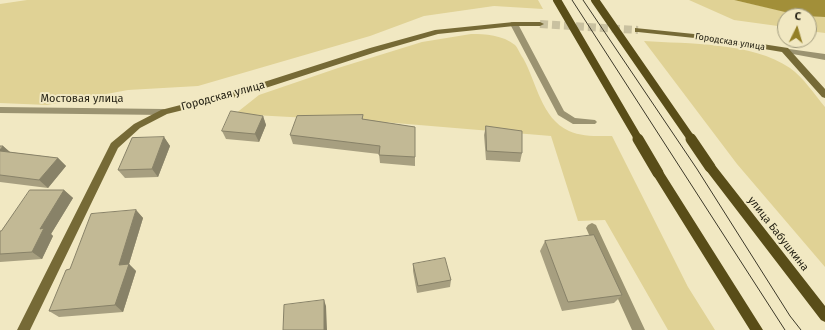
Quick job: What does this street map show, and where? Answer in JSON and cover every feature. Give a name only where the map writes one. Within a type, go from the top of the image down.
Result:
[{"type":"main road","points":[[557,0],[658,172],[757,330]]},
{"type":"main road","name":"улица Бабушкина","points":[[594,0],[710,167],[825,316]]},
{"type":"street","name":"Городская улица","points":[[23,330],[114,146],[137,126],[164,112],[241,93],[373,50],[438,32],[514,24],[540,24]]},
{"type":"street","points":[[514,24],[561,113],[573,121],[592,122]]},
{"type":"street","name":"Городская улица","points":[[638,30],[704,37],[785,50]]},
{"type":"street","points":[[785,50],[825,57]]},
{"type":"street","points":[[785,50],[825,95]]},
{"type":"street","name":"Мостовая улица","points":[[0,110],[164,112]]},
{"type":"street","points":[[592,228],[639,330]]},
{"type":"shaded area","points":[[27,0],[538,0],[543,9],[494,6],[424,16],[370,36],[198,86],[128,90],[47,105],[0,103],[0,4]]},
{"type":"shaded area","points":[[689,0],[734,0],[777,10],[777,26],[734,20]]},
{"type":"shaded area","points":[[734,0],[825,0],[825,17],[817,17],[817,8],[777,8],[777,10]]},
{"type":"shaded area","points":[[817,16],[825,17],[825,33],[817,32]]},
{"type":"shaded area","points":[[471,34],[499,37],[515,45],[528,68],[546,109],[552,118],[560,125],[574,133],[590,136],[612,136],[688,287],[715,330],[668,330],[605,220],[578,221],[551,136],[383,122],[235,114],[259,95],[338,68],[422,42]]},
{"type":"shaded area","points":[[644,41],[719,46],[757,53],[775,59],[790,68],[809,86],[825,107],[825,267],[737,164]]},
{"type":"building","points":[[231,111],[263,116],[255,134],[222,131]]},
{"type":"building","points":[[363,115],[362,119],[415,127],[415,157],[379,155],[380,146],[290,135],[297,116]]},
{"type":"building","points":[[486,126],[522,131],[522,153],[487,151]]},
{"type":"building","points":[[164,137],[152,169],[118,170],[132,138]]},
{"type":"building","points":[[0,151],[58,158],[39,180],[0,175]]},
{"type":"building","points":[[30,190],[64,190],[40,229],[44,228],[32,252],[0,254],[0,231]]},
{"type":"building","points":[[136,210],[119,265],[129,264],[115,305],[49,311],[66,270],[70,269],[91,214]]},
{"type":"building","points":[[594,235],[622,295],[568,302],[545,241]]},
{"type":"building","points":[[445,258],[451,280],[418,286],[413,264]]},
{"type":"building","points":[[324,300],[324,330],[283,330],[284,305]]},
{"type":"tunnel","points":[[540,24],[638,30]]},
{"type":"tram line","points":[[572,0],[785,330]]},
{"type":"tram line","points":[[583,0],[697,169],[790,316],[801,330]]}]
